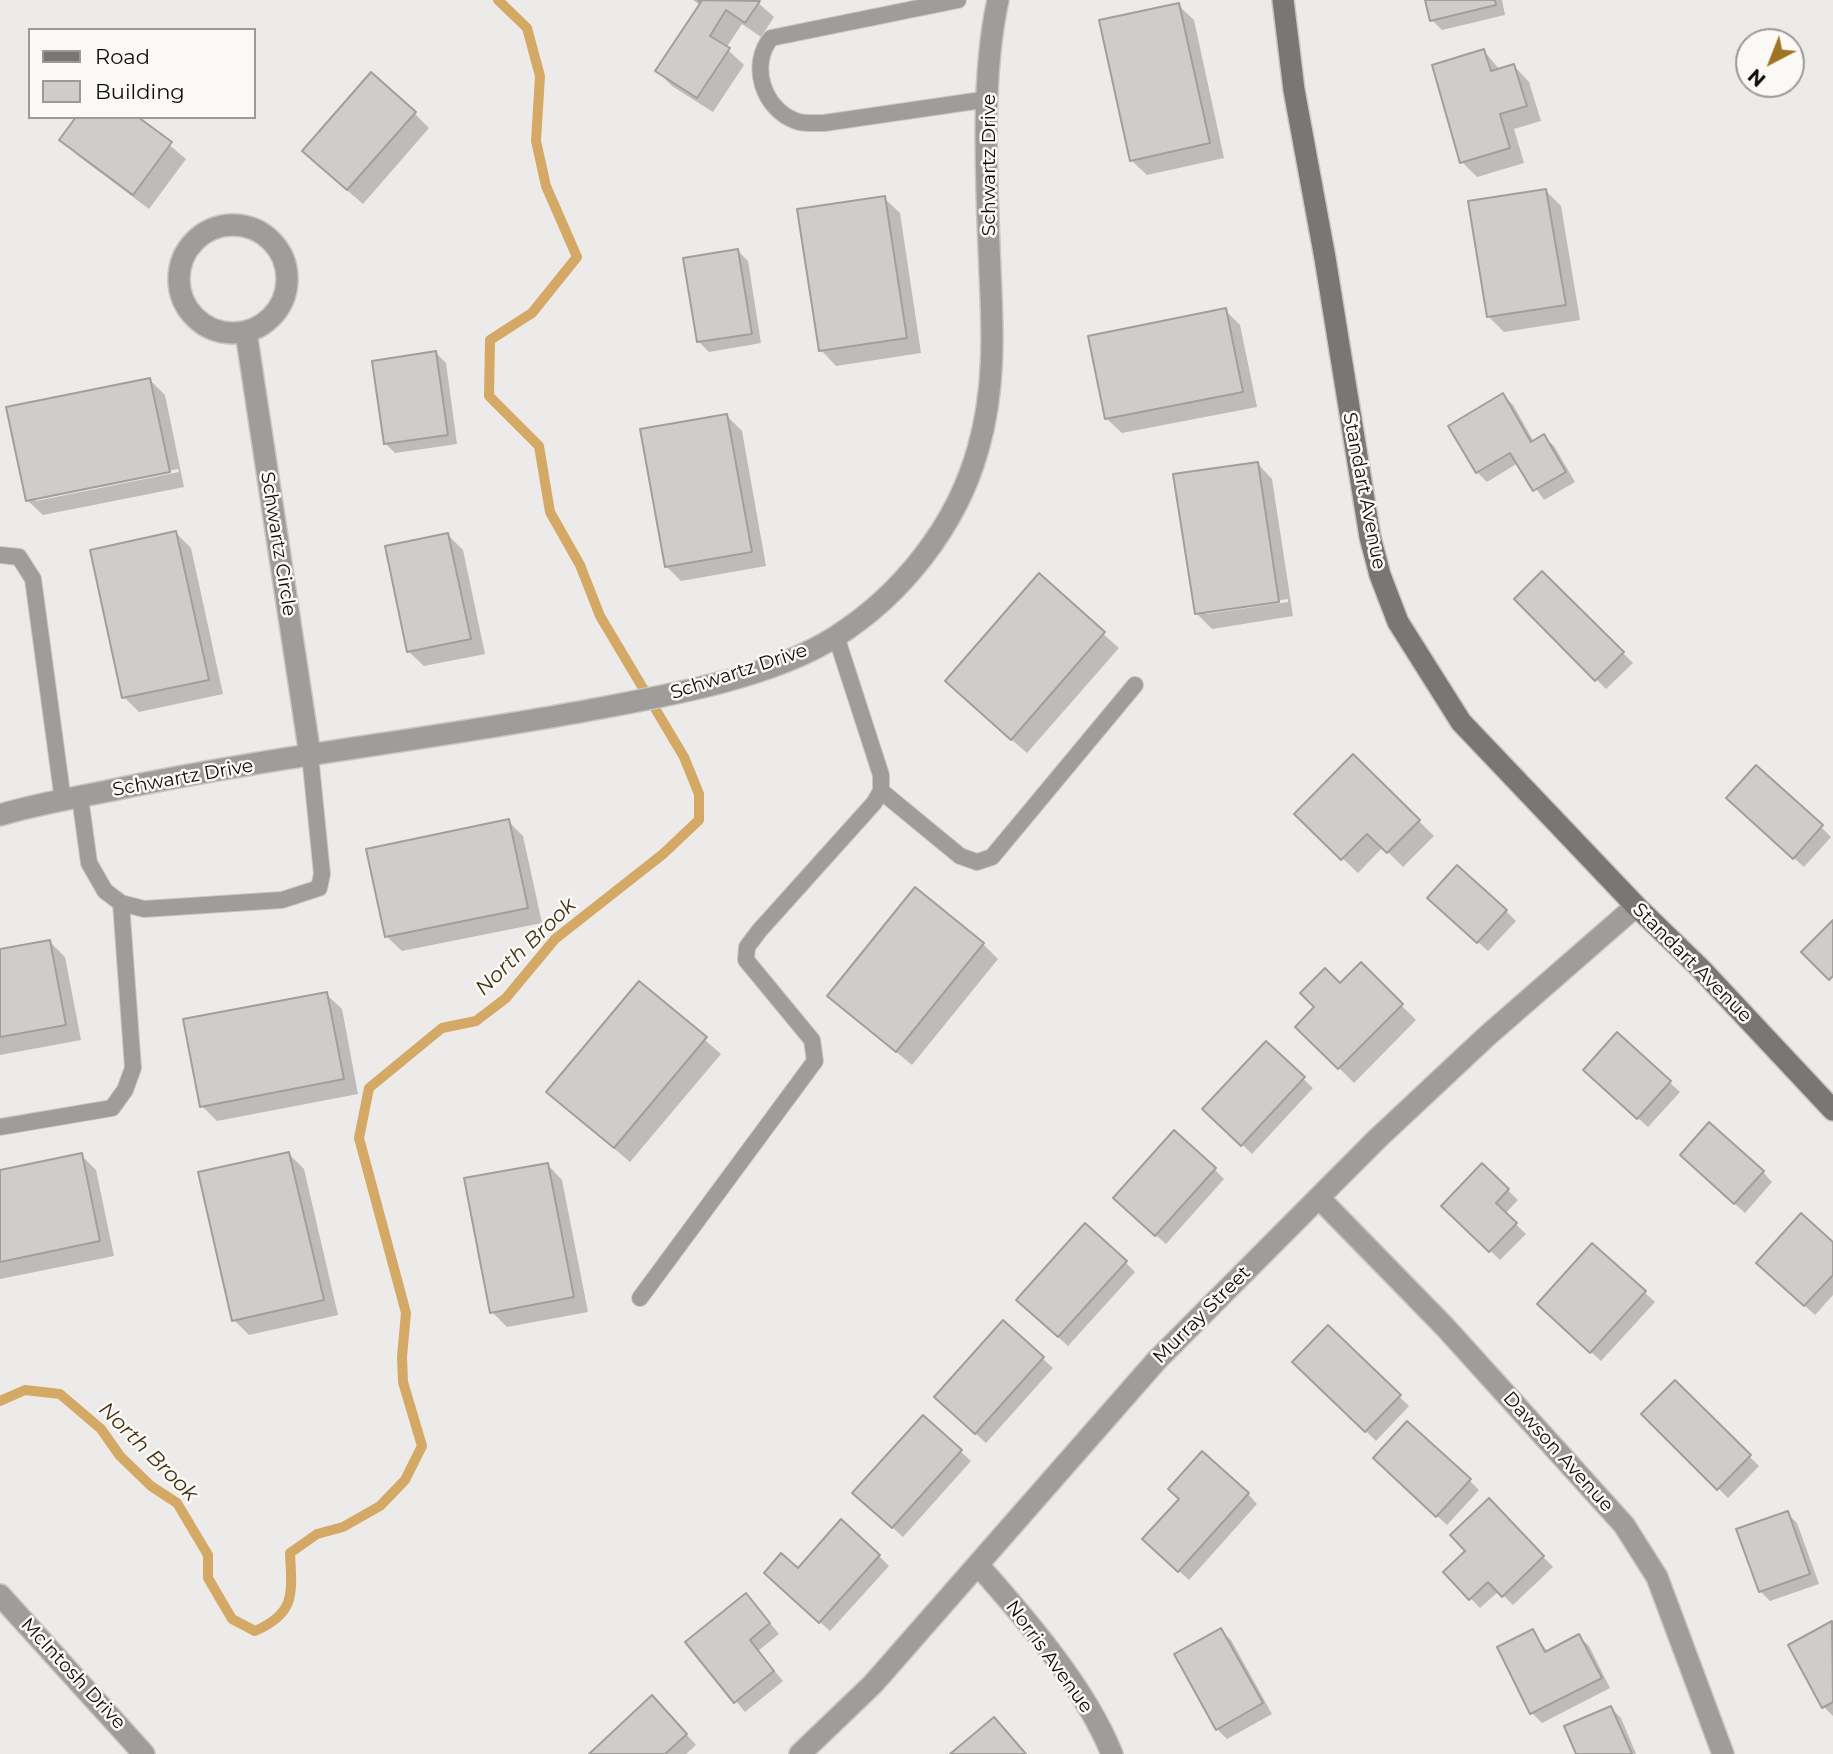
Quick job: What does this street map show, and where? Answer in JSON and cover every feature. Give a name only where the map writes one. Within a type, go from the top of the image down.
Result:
[{"type":"street","name":"Schwartz Drive","points":[[0,815],[71,799],[310,755],[488,729],[672,695],[804,653],[836,636],[903,581],[922,558],[952,513],[980,445],[990,396],[994,350],[987,190],[992,29],[998,0]]},
{"type":"street","name":"Standart Avenue","points":[[1283,0],[1294,90],[1325,258],[1347,406],[1380,575],[1398,622],[1419,660],[1461,722],[1636,906],[1700,968],[1833,1110]]},
{"type":"street","points":[[231,223],[252,227],[269,237],[281,251],[287,270],[287,289],[279,307],[270,319],[246,332],[218,331],[200,322],[187,308],[180,290],[179,271],[185,253],[196,238],[212,228],[231,223]]},
{"type":"street","name":"Schwartz Circle","points":[[246,332],[310,755]]},
{"type":"street","name":"Murray Street","points":[[800,1754],[873,1684],[1157,1360],[1319,1198],[1487,1036],[1636,906]]},
{"type":"street","name":"Dawson Avenue","points":[[1319,1198],[1446,1327],[1624,1525],[1657,1577],[1723,1754]]},
{"type":"street","name":"Norris Avenue","points":[[978,1565],[1013,1605],[1061,1668],[1105,1737],[1112,1754]]},
{"type":"street","name":"McIntosh Drive","points":[[1,1598],[144,1754]]},
{"type":"lane","points":[[958,0],[771,38],[762,49],[761,76],[769,99],[778,112],[798,122],[824,123],[989,99]]},
{"type":"lane","points":[[0,555],[19,557],[33,579],[71,799],[89,863],[105,891],[121,903],[144,909],[282,900],[318,888],[322,874],[310,755]]},
{"type":"lane","points":[[836,636],[877,761],[881,791],[960,856],[977,862],[992,857],[1135,685]]},
{"type":"lane","points":[[640,1298],[815,1061],[812,1040],[746,960],[747,947],[881,791]]},
{"type":"lane","points":[[0,1127],[112,1108],[125,1090],[133,1068],[121,903]]},
{"type":"building","points":[[698,0],[760,1],[745,23],[726,10],[710,36],[730,48],[697,98],[655,71],[701,2]]},
{"type":"building","points":[[1425,0],[1495,0],[1496,5],[1430,21]]},
{"type":"building","points":[[1179,3],[1210,143],[1130,161],[1099,20]]},
{"type":"building","points":[[1484,49],[1491,71],[1514,64],[1527,106],[1500,114],[1510,148],[1460,163],[1432,65]]},
{"type":"building","points":[[371,72],[416,112],[347,190],[302,151]]},
{"type":"building","points":[[75,119],[141,119],[172,142],[133,195],[59,140]]},
{"type":"building","points":[[1546,189],[1566,305],[1487,317],[1468,201]]},
{"type":"building","points":[[885,196],[907,338],[819,351],[797,209]]},
{"type":"building","points":[[738,249],[752,334],[697,342],[683,258]]},
{"type":"building","points":[[1226,308],[1243,392],[1105,419],[1088,336]]},
{"type":"building","points":[[436,351],[448,435],[384,444],[372,361]]},
{"type":"building","points":[[150,378],[170,472],[26,501],[6,407]]},
{"type":"building","points":[[1503,393],[1531,442],[1544,434],[1566,472],[1533,491],[1510,453],[1476,473],[1448,426]]},
{"type":"building","points":[[727,414],[752,552],[665,567],[640,429]]},
{"type":"building","points":[[1258,462],[1279,602],[1195,614],[1173,474]]},
{"type":"building","points":[[176,531],[209,680],[122,698],[90,550]]},
{"type":"building","points":[[448,533],[471,639],[407,652],[385,546]]},
{"type":"building","points":[[1542,571],[1624,652],[1595,681],[1514,599]]},
{"type":"building","points":[[1039,573],[1105,632],[1011,740],[945,681]]},
{"type":"building","points":[[1353,754],[1420,820],[1387,853],[1367,834],[1341,860],[1294,814]]},
{"type":"building","points":[[1756,765],[1823,825],[1793,859],[1726,798]]},
{"type":"building","points":[[509,819],[528,908],[385,937],[366,849]]},
{"type":"building","points":[[1457,865],[1507,910],[1477,943],[1427,898]]},
{"type":"building","points":[[915,887],[984,943],[896,1052],[827,996]]},
{"type":"building","points":[[1833,920],[1833,976],[1829,980],[1801,952]]},
{"type":"building","points":[[50,940],[66,1025],[0,1037],[0,949]]},
{"type":"building","points":[[1361,962],[1403,1004],[1338,1069],[1295,1027],[1314,1007],[1300,993],[1325,968],[1340,983]]},
{"type":"building","points":[[639,981],[707,1037],[614,1148],[546,1092]]},
{"type":"building","points":[[327,992],[344,1079],[200,1107],[183,1019]]},
{"type":"building","points":[[1617,1032],[1671,1081],[1637,1119],[1583,1070]]},
{"type":"building","points":[[1266,1041],[1305,1077],[1241,1146],[1202,1109]]},
{"type":"building","points":[[1709,1122],[1764,1171],[1734,1204],[1680,1155]]},
{"type":"building","points":[[1174,1130],[1216,1168],[1155,1236],[1113,1198]]},
{"type":"building","points":[[289,1152],[324,1300],[232,1321],[198,1172]]},
{"type":"building","points":[[82,1153],[100,1241],[0,1262],[0,1170]]},
{"type":"building","points":[[548,1163],[574,1297],[490,1313],[464,1178]]},
{"type":"building","points":[[1482,1163],[1509,1189],[1496,1203],[1517,1223],[1489,1252],[1441,1206]]},
{"type":"building","points":[[1801,1213],[1833,1242],[1833,1275],[1804,1306],[1756,1263]]},
{"type":"building","points":[[1085,1223],[1127,1261],[1058,1337],[1016,1300]]},
{"type":"building","points":[[1592,1243],[1646,1291],[1590,1353],[1537,1304]]},
{"type":"building","points":[[1003,1320],[1044,1357],[975,1434],[934,1397]]},
{"type":"building","points":[[1328,1325],[1401,1395],[1365,1432],[1292,1362]]},
{"type":"building","points":[[1675,1380],[1751,1455],[1717,1490],[1641,1414]]},
{"type":"building","points":[[923,1415],[962,1450],[892,1528],[852,1493]]},
{"type":"building","points":[[1407,1421],[1471,1479],[1436,1517],[1373,1458]]},
{"type":"building","points":[[1202,1451],[1249,1493],[1178,1572],[1142,1539],[1179,1499],[1168,1489]]},
{"type":"building","points":[[1489,1498],[1544,1556],[1502,1597],[1488,1582],[1469,1600],[1443,1572],[1465,1551],[1450,1535]]},
{"type":"building","points":[[1788,1511],[1810,1574],[1759,1592],[1736,1529]]},
{"type":"building","points":[[841,1519],[880,1555],[819,1623],[764,1573],[781,1553],[798,1568]]},
{"type":"building","points":[[746,1593],[770,1623],[750,1640],[774,1671],[734,1703],[685,1642]]},
{"type":"building","points":[[1832,1621],[1833,1702],[1822,1708],[1788,1645]]},
{"type":"building","points":[[1221,1628],[1263,1703],[1216,1730],[1174,1654]]},
{"type":"building","points":[[1533,1629],[1545,1652],[1579,1634],[1602,1678],[1530,1714],[1497,1647]]},
{"type":"building","points":[[652,1695],[687,1734],[665,1754],[589,1754]]},
{"type":"building","points":[[1611,1706],[1632,1754],[1576,1754],[1564,1726]]},
{"type":"building","points":[[994,1717],[1026,1754],[950,1754]]},
{"type":"waterway","name":"North Brook","points":[[0,1401],[25,1390],[60,1394],[101,1429],[120,1456],[151,1486],[177,1503],[208,1555],[208,1578],[232,1619],[255,1631],[278,1617],[285,1609],[291,1591],[290,1553],[317,1534],[343,1527],[380,1506],[405,1480],[422,1446],[403,1382],[406,1313],[359,1138],[369,1088],[442,1028],[476,1021],[506,998],[555,939],[663,854],[699,820],[699,794],[684,757],[600,616],[580,565],[550,512],[539,446],[489,396],[490,340],[532,313],[577,257],[546,186],[536,141],[540,76],[527,28],[498,0]]}]
